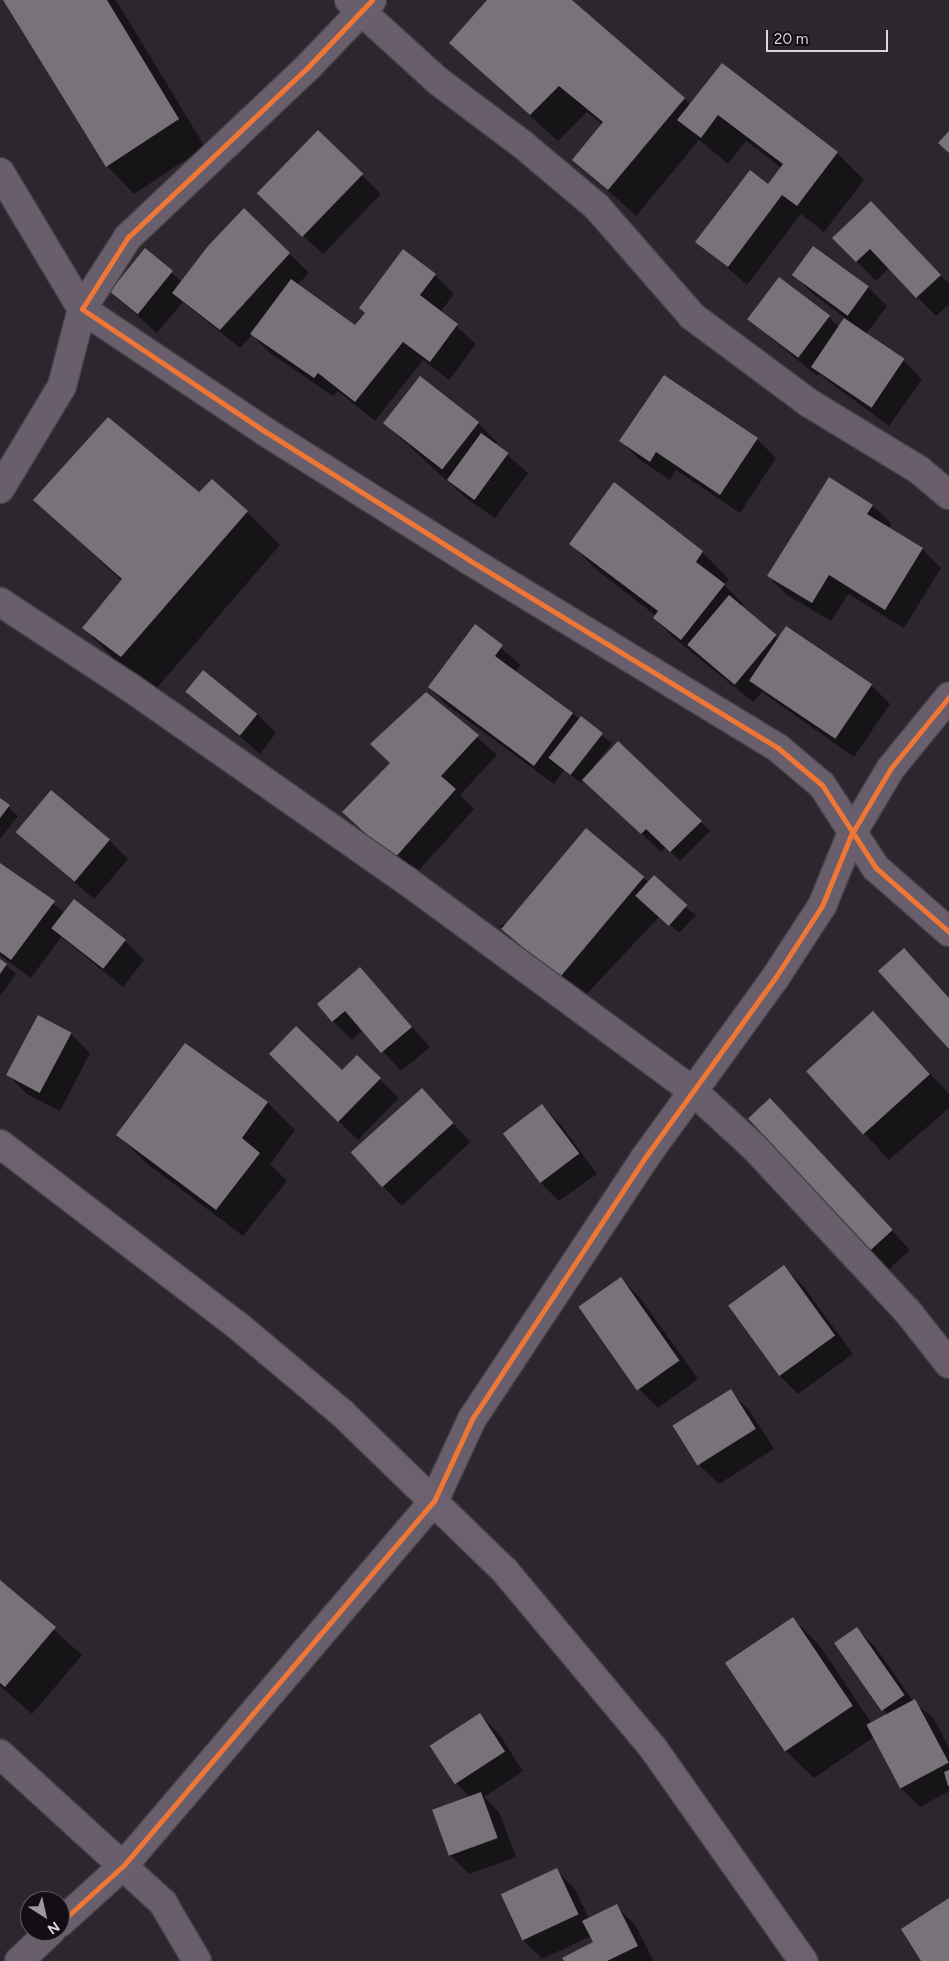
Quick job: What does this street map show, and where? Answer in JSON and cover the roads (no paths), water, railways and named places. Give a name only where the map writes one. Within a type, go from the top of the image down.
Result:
[{"type":"main road","points":[[0,1144],[237,1325],[342,1413],[505,1571],[653,1748],[803,1961]]},
{"type":"street","points":[[0,489],[62,386],[82,309],[128,237],[308,67],[361,4],[438,81],[522,144],[597,207],[692,316],[809,403],[918,470],[949,495]]},
{"type":"street","points":[[0,172],[82,309],[266,432],[469,560],[778,748],[822,785],[852,835],[876,868],[949,932]]},
{"type":"street","points":[[0,602],[131,688],[407,881],[692,1090],[755,1148],[908,1312],[949,1364]]},
{"type":"street","points":[[70,1914],[124,1865],[434,1501],[472,1419],[692,1090],[775,978],[822,906],[852,835],[891,768],[949,697]]},
{"type":"street","points":[[0,1754],[124,1865],[163,1903],[197,1961]]},
{"type":"street","points":[[18,1961],[40,1941]]}]
